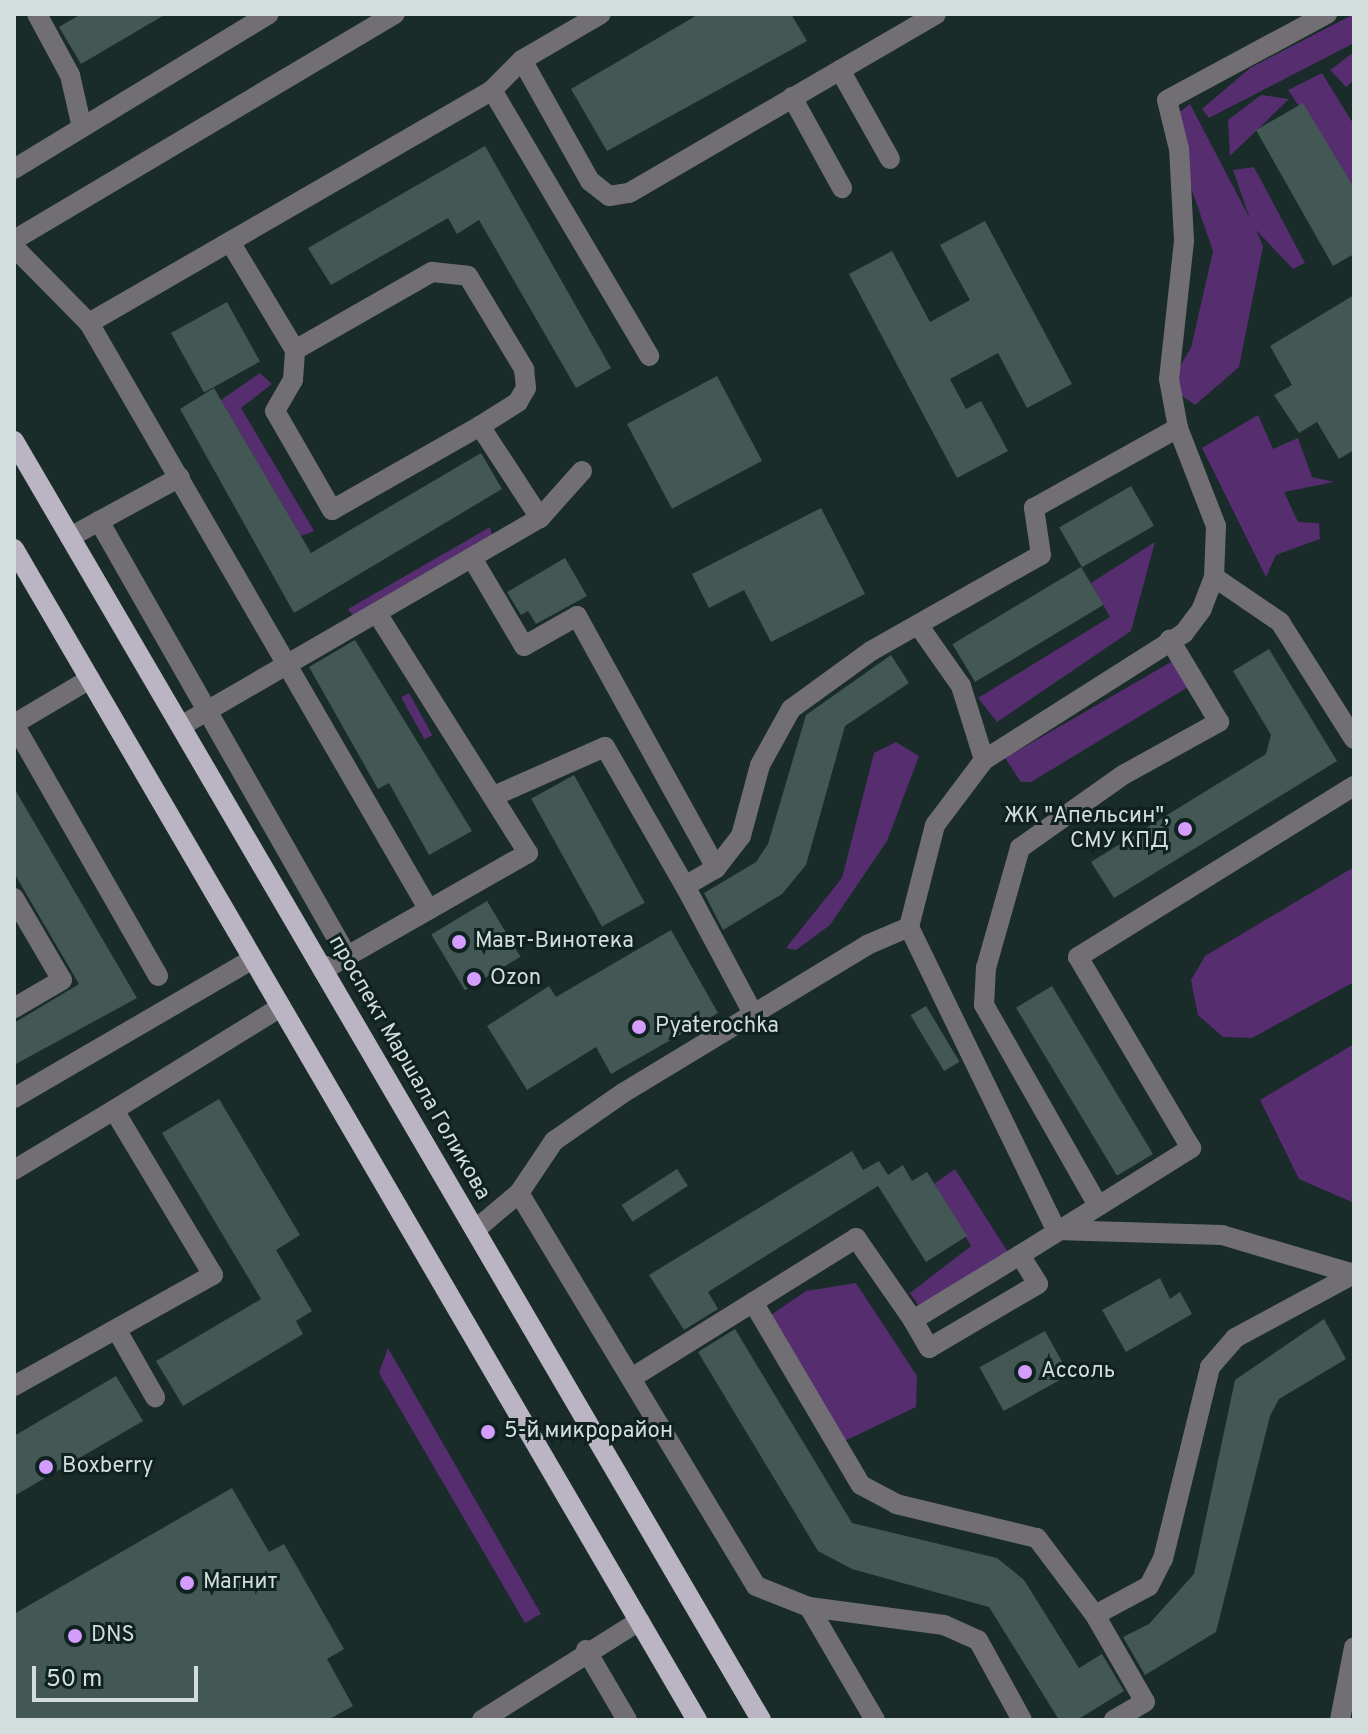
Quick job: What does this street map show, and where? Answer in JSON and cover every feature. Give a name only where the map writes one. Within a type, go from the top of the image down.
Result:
[{"type":"main road","name":"проспект Маршала Голикова","points":[[14,441],[761,1720]]},
{"type":"main road","points":[[14,549],[697,1720]]},
{"type":"street","points":[[37,14],[70,75],[82,128]]},
{"type":"street","points":[[14,169],[269,14]]},
{"type":"street","points":[[14,240],[395,14]]},
{"type":"street","points":[[89,323],[492,90],[522,60],[601,14]]},
{"type":"street","points":[[522,60],[590,181],[609,196],[629,193],[936,14]]},
{"type":"street","points":[[1056,1230],[909,927],[935,825],[984,760],[1170,640],[1202,609],[1214,577],[1216,526],[1178,428],[1169,379],[1184,240],[1179,149],[1167,100],[1327,14]]},
{"type":"street","points":[[840,70],[890,159]]},
{"type":"street","points":[[492,90],[649,356]]},
{"type":"street","points":[[792,97],[842,188]]},
{"type":"street","points":[[230,242],[295,350],[293,380],[275,411],[332,510],[480,426],[518,402],[526,388],[524,369],[468,276],[432,272],[295,350]]},
{"type":"street","points":[[14,247],[89,323],[289,663],[429,910]]},
{"type":"street","points":[[480,426],[540,518]]},
{"type":"street","points":[[685,886],[716,868],[741,836],[760,765],[791,709],[871,651],[921,629],[1041,555],[1034,508],[1178,428]]},
{"type":"street","points":[[181,726],[378,615],[540,518],[582,471]]},
{"type":"street","points":[[70,537],[180,477]]},
{"type":"street","points":[[99,521],[205,712],[347,956]]},
{"type":"street","points":[[472,558],[524,646],[577,616],[716,868]]},
{"type":"street","points":[[1214,577],[1280,622],[1354,739]]},
{"type":"street","points":[[323,970],[528,853],[496,795],[378,615]]},
{"type":"street","points":[[921,629],[961,686],[984,760]]},
{"type":"street","points":[[1096,1202],[984,1005],[986,968],[1020,848],[1123,775],[1219,722],[1170,640]]},
{"type":"street","points":[[90,679],[14,725],[158,976]]},
{"type":"street","points":[[496,795],[605,747],[754,1015]]},
{"type":"street","points":[[913,1320],[1020,1255],[1096,1202],[1191,1148],[1078,957],[1354,786]]},
{"type":"street","points":[[14,898],[62,980],[14,1008]]},
{"type":"street","points":[[475,1230],[519,1193],[554,1141],[754,1015],[909,927]]},
{"type":"street","points":[[14,1098],[253,959]]},
{"type":"street","points":[[14,1170],[281,1007]]},
{"type":"street","points":[[14,1386],[119,1334],[213,1275],[114,1110]]},
{"type":"street","points":[[519,1193],[633,1377],[756,1586],[809,1607],[944,1625],[978,1640],[1022,1720]]},
{"type":"street","points":[[1056,1230],[1222,1235],[1354,1274]]},
{"type":"street","points":[[633,1377],[856,1238],[929,1348],[1038,1284],[1020,1255]]},
{"type":"street","points":[[1095,1615],[1149,1586],[1163,1559],[1210,1367],[1235,1338],[1354,1274]]},
{"type":"street","points":[[753,1302],[861,1485],[896,1504],[1037,1538],[1095,1615],[1145,1702],[1114,1720]]},
{"type":"street","points":[[119,1334],[155,1397]]},
{"type":"street","points":[[809,1607],[875,1720]]},
{"type":"street","points":[[482,1720],[586,1650],[639,1621]]},
{"type":"street","points":[[1340,1720],[1354,1647]]},
{"type":"street","points":[[586,1650],[627,1720]]},
{"type":"shaded area","points":[[1354,14],[1354,43],[1209,118],[1202,109],[1250,68]]},
{"type":"shaded area","points":[[1354,52],[1354,80],[1346,87],[1330,70]]},
{"type":"shaded area","points":[[1322,73],[1354,125],[1354,188],[1288,90]]},
{"type":"shaded area","points":[[1261,95],[1289,99],[1230,156],[1228,120]]},
{"type":"shaded area","points":[[1190,104],[1250,219],[1233,170],[1254,167],[1305,263],[1293,269],[1256,230],[1263,246],[1239,367],[1195,405],[1168,386],[1191,348],[1213,251],[1168,121]]},
{"type":"shaded area","points":[[260,373],[272,384],[241,408],[314,531],[301,536],[221,400]]},
{"type":"shaded area","points":[[1258,415],[1273,449],[1298,438],[1312,477],[1334,482],[1284,492],[1298,522],[1319,523],[1320,539],[1276,555],[1266,577],[1202,448]]},
{"type":"shaded area","points":[[490,527],[494,543],[354,617],[348,609]]},
{"type":"shaded area","points":[[1155,542],[1131,631],[997,722],[978,698],[1110,617],[1091,583]]},
{"type":"shaded area","points":[[1178,658],[1193,684],[1031,782],[1021,782],[1005,758]]},
{"type":"shaded area","points":[[409,693],[432,735],[424,739],[401,697]]},
{"type":"shaded area","points":[[896,742],[919,756],[887,841],[830,925],[796,950],[786,948],[842,878],[874,753]]},
{"type":"shaded area","points":[[1354,867],[1354,982],[1252,1038],[1223,1037],[1198,1015],[1191,980],[1205,956]]},
{"type":"shaded area","points":[[1354,1044],[1354,1203],[1299,1179],[1260,1100]]},
{"type":"shaded area","points":[[955,1169],[1011,1257],[923,1312],[910,1293],[971,1246],[934,1184]]},
{"type":"shaded area","points":[[856,1283],[917,1376],[916,1407],[834,1446],[765,1319],[806,1291]]},
{"type":"shaded area","points":[[388,1348],[541,1614],[525,1623],[379,1373]]},
{"type":"building","points":[[81,14],[166,14],[81,64],[59,27]]},
{"type":"building","points":[[699,14],[791,14],[807,41],[607,151],[571,89]]},
{"type":"building","points":[[1303,103],[1354,188],[1354,254],[1333,266],[1256,130]]},
{"type":"building","points":[[485,146],[611,368],[576,388],[479,220],[457,234],[448,218],[331,285],[308,248]]},
{"type":"building","points":[[985,221],[1072,384],[1027,408],[998,353],[950,379],[966,409],[981,401],[1008,451],[957,478],[849,274],[892,251],[930,322],[970,300],[940,245]]},
{"type":"building","points":[[1354,295],[1354,450],[1339,459],[1317,422],[1299,433],[1274,395],[1292,385],[1270,346]]},
{"type":"building","points":[[227,302],[260,361],[204,393],[171,333]]},
{"type":"building","points":[[717,376],[762,461],[672,509],[627,424]]},
{"type":"building","points":[[214,388],[311,553],[481,453],[502,489],[294,613],[180,409]]},
{"type":"building","points":[[1131,486],[1154,526],[1082,567],[1059,528]]},
{"type":"building","points":[[821,508],[865,594],[771,642],[744,590],[709,608],[692,574]]},
{"type":"building","points":[[565,558],[587,596],[536,624],[528,611],[521,615],[507,592]]},
{"type":"building","points":[[1081,567],[1104,605],[975,682],[952,644]]},
{"type":"building","points":[[355,640],[472,831],[429,855],[389,783],[378,789],[309,667]]},
{"type":"building","points":[[1269,649],[1337,761],[1114,898],[1091,862],[1266,754],[1271,735],[1233,671]]},
{"type":"building","points":[[891,655],[909,683],[845,726],[806,865],[782,894],[723,930],[704,893],[756,862],[768,844],[806,715]]},
{"type":"building","points":[[574,775],[645,903],[602,926],[531,799]]},
{"type":"building","points":[[14,788],[137,998],[14,1065],[14,1023],[79,984],[14,873]]},
{"type":"building","points":[[487,901],[520,957],[465,990],[431,934]]},
{"type":"building","points":[[671,930],[718,1013],[611,1074],[596,1047],[527,1090],[487,1026],[549,986],[556,997]]},
{"type":"building","points":[[1052,986],[1153,1154],[1117,1176],[1016,1008]]},
{"type":"building","points":[[926,1006],[959,1062],[944,1071],[911,1015]]},
{"type":"building","points":[[219,1099],[300,1235],[276,1250],[312,1311],[296,1321],[303,1334],[183,1406],[156,1361],[261,1299],[162,1133]]},
{"type":"building","points":[[852,1151],[863,1170],[879,1161],[888,1175],[903,1165],[912,1181],[927,1172],[967,1236],[926,1262],[878,1186],[708,1292],[718,1309],[684,1330],[649,1275]]},
{"type":"building","points":[[677,1169],[688,1186],[633,1222],[622,1205]]},
{"type":"building","points":[[1160,1278],[1170,1299],[1180,1292],[1192,1314],[1126,1352],[1102,1310]]},
{"type":"building","points":[[1324,1319],[1346,1359],[1279,1399],[1270,1416],[1216,1632],[1145,1675],[1123,1637],[1149,1624],[1194,1574],[1235,1380]]},
{"type":"building","points":[[735,1329],[852,1523],[997,1558],[1024,1580],[1079,1668],[1102,1654],[1124,1691],[1077,1720],[1059,1720],[989,1607],[852,1569],[818,1551],[698,1352]]},
{"type":"building","name":"Ассоль","points":[[1045,1331],[1069,1375],[1004,1411],[979,1367]]},
{"type":"building","points":[[116,1376],[143,1421],[14,1496],[14,1436]]},
{"type":"building","name":"Магнит","points":[[232,1488],[269,1552],[284,1544],[344,1649],[327,1659],[353,1706],[328,1720],[14,1720],[14,1614]]},
{"type":"place","name":"ЖК \"Апельсин\", СМУ КПД","points":[[1185,829]]},
{"type":"place","name":"Мавт-Винотека","points":[[459,942]]},
{"type":"place","name":"Ozon","points":[[474,979]]},
{"type":"place","name":"Pyaterochka","points":[[639,1027]]},
{"type":"place","name":"Ассоль","points":[[1025,1372]]},
{"type":"place","name":"5-й микрорайон","points":[[488,1432]]},
{"type":"place","name":"Boxberry","points":[[46,1467]]},
{"type":"place","name":"Магнит","points":[[187,1583]]},
{"type":"place","name":"DNS","points":[[75,1636]]}]
